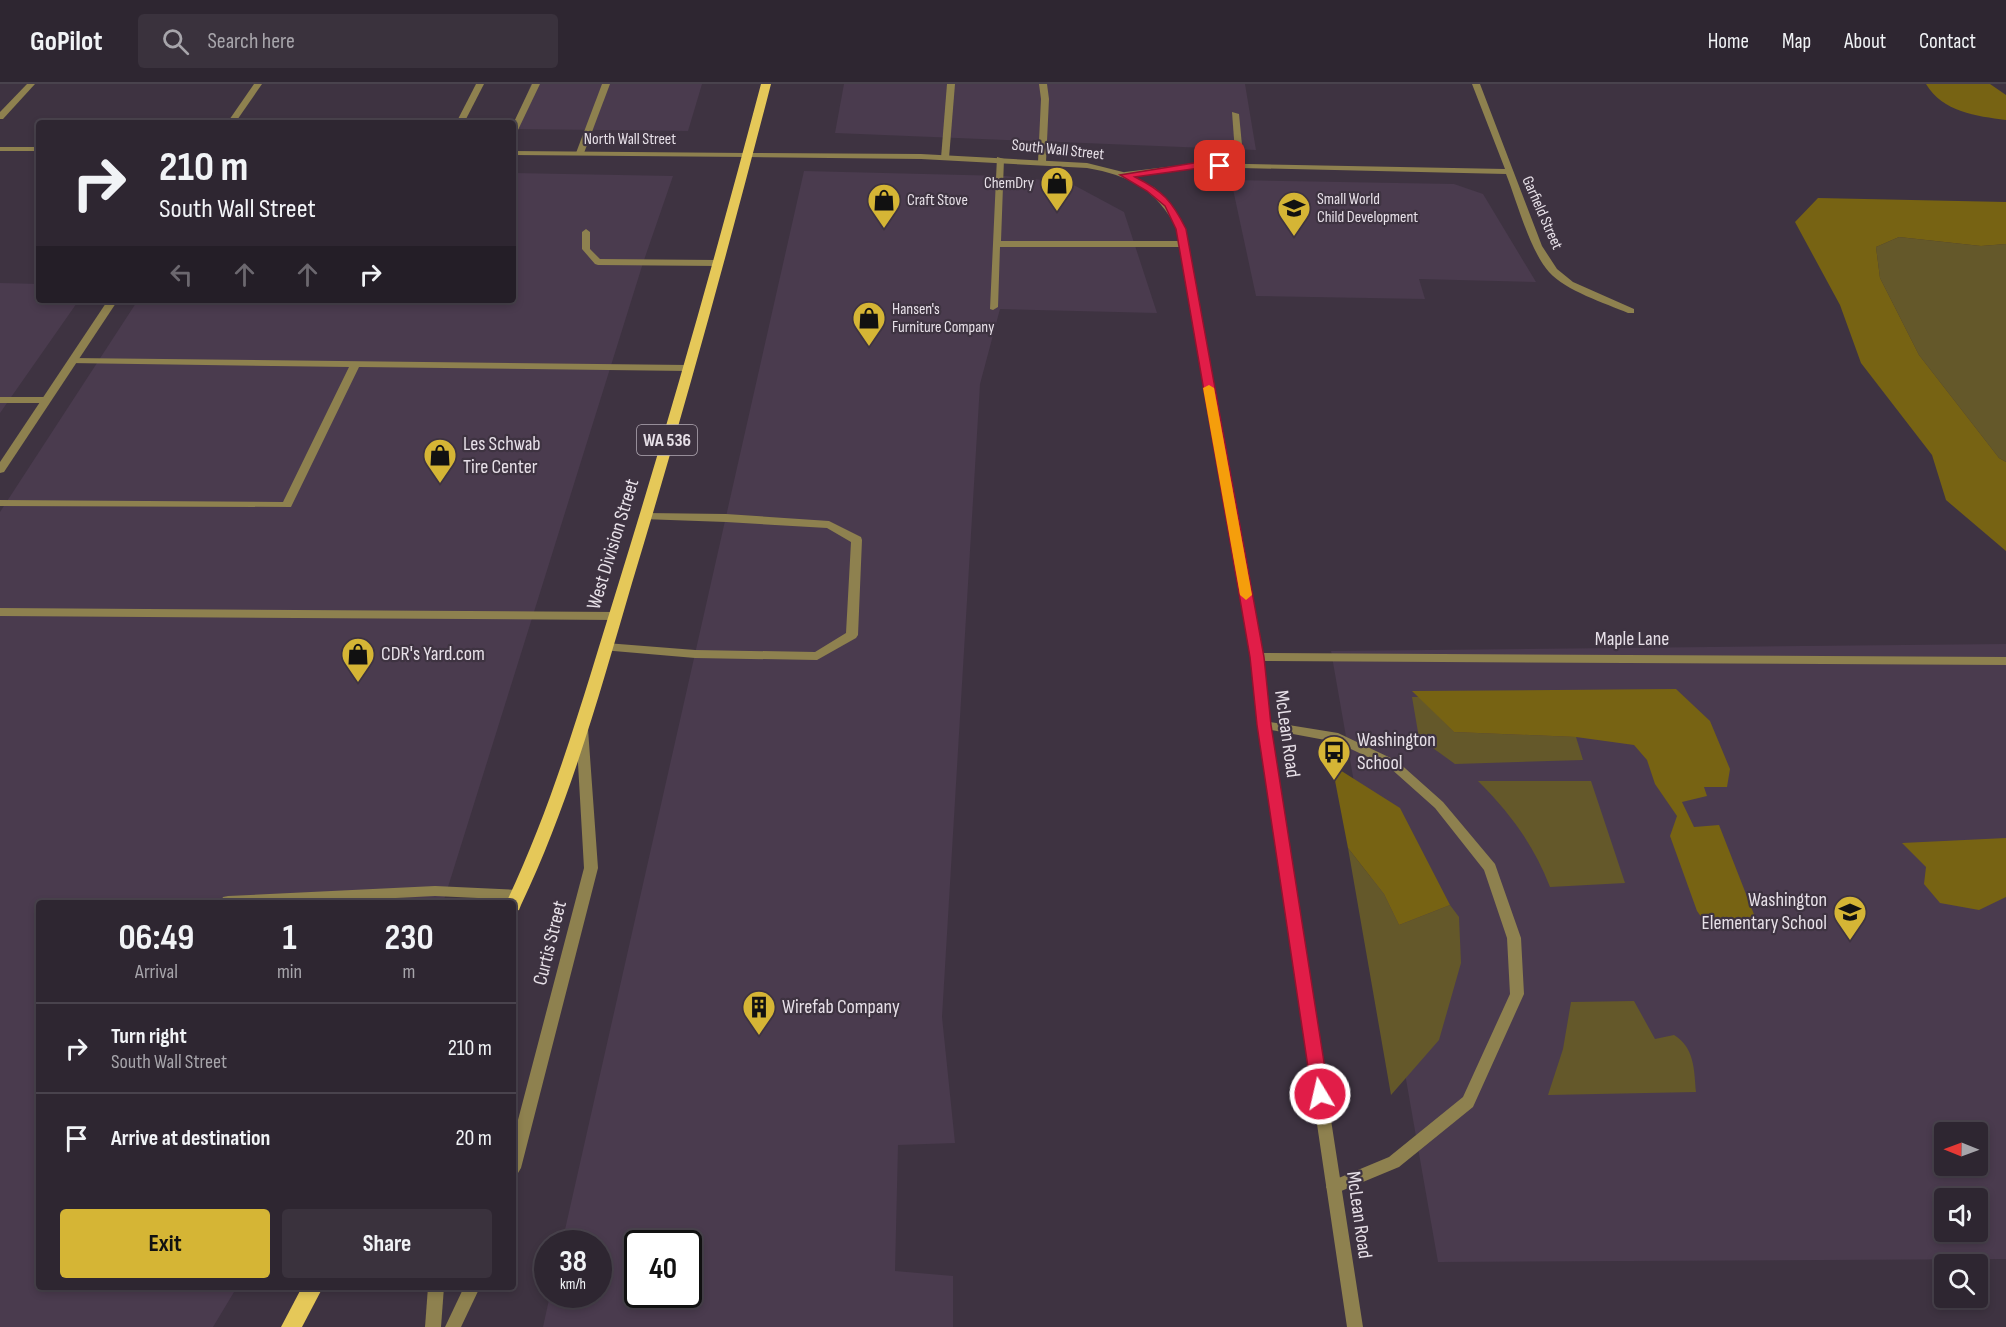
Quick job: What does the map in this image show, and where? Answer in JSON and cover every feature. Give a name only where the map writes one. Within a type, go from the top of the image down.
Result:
[{"type":"main road","name":"West Division Street","points":[[516,900],[533,866],[582,724],[646,517],[766,84]]},
{"type":"main road","points":[[291,1327],[311,1290]]},
{"type":"street","points":[[0,117],[31,84]]},
{"type":"street","points":[[233,120],[258,84]]},
{"type":"street","points":[[462,120],[480,84]]},
{"type":"street","points":[[516,126],[536,84]]},
{"type":"street","points":[[580,153],[606,84]]},
{"type":"street","points":[[945,158],[951,84]]},
{"type":"street","points":[[1042,162],[1045,99],[1043,84]]},
{"type":"street","name":"Garfield Street","points":[[1476,84],[1538,246],[1553,271],[1570,284],[1631,310]]},
{"type":"street","points":[[1235,114],[1240,166]]},
{"type":"street","points":[[0,149],[36,149]]},
{"type":"street","name":"North Wall Street","points":[[516,153],[747,154]]},
{"type":"street","name":"South Wall Street","points":[[747,154],[1000,159],[1080,165],[1125,175],[1200,165],[1508,172]]},
{"type":"street","points":[[993,307],[1000,159]]},
{"type":"street","name":"McLean Road","points":[[1125,175],[1151,189],[1169,204],[1181,229],[1257,657],[1264,725],[1355,1327]]},
{"type":"street","points":[[586,232],[586,249],[598,261],[717,263]]},
{"type":"street","points":[[996,244],[1183,244]]},
{"type":"street","points":[[1,466],[111,303]]},
{"type":"street","points":[[72,361],[688,369]]},
{"type":"street","points":[[0,503],[287,505],[355,364]]},
{"type":"street","points":[[0,400],[46,400]]},
{"type":"street","points":[[606,647],[695,654],[817,656],[852,635],[857,540],[829,525],[726,518],[646,517]]},
{"type":"street","points":[[0,612],[615,616]]},
{"type":"street","name":"Maple Lane","points":[[1257,657],[2006,661]]},
{"type":"street","name":"Curtis Street","points":[[516,1156],[591,868],[582,724]]},
{"type":"street","points":[[1264,725],[1338,738],[1393,765],[1439,805],[1490,868],[1514,938],[1517,994],[1468,1102],[1394,1162],[1334,1186]]},
{"type":"street","points":[[249,900],[435,891],[516,900]]},
{"type":"street","points":[[433,1327],[436,1290]]},
{"type":"street","points":[[453,1327],[471,1290]]},
{"type":"shaded area","points":[[531,84],[702,84],[688,131],[516,129],[516,122]]},
{"type":"shaded area","points":[[844,84],[1245,84],[1256,150],[835,133]]},
{"type":"shaded area","points":[[1926,84],[1990,84],[2006,95],[2006,120],[1983,117],[1951,107],[1941,101]]},
{"type":"shaded area","points":[[804,171],[1005,176],[1070,183],[1124,212],[1157,313],[1000,309],[980,384],[942,1017],[955,1143],[898,1145],[895,1271],[953,1276],[953,1327],[543,1327],[547,1308],[612,1308],[612,1230],[565,1230]]},
{"type":"shaded area","points":[[516,173],[673,176],[643,263],[444,900],[36,900],[36,1290],[235,1290],[213,1327],[0,1327],[0,512],[136,303],[516,303]]},
{"type":"shaded area","points":[[1231,180],[1454,184],[1483,194],[1536,282],[1419,279],[1425,299],[1256,296]]},
{"type":"shaded area","points":[[1818,198],[2006,202],[2006,244],[1981,246],[1899,237],[1876,247],[1880,278],[1919,355],[1999,458],[2006,462],[2006,551],[1946,500],[1932,455],[1861,363],[1840,305],[1795,222]]},
{"type":"shaded area","points":[[1899,237],[1981,246],[2006,244],[2006,462],[1999,458],[1919,355],[1880,278],[1876,247]]},
{"type":"shaded area","points":[[0,283],[36,284],[36,303],[77,303],[0,413]]},
{"type":"shaded area","name":"Washington Elementary School","points":[[2006,644],[2006,1259],[1988,1259],[1988,1254],[1934,1254],[1934,1259],[1438,1262],[1331,651]]},
{"type":"shaded area","points":[[1676,689],[1710,721],[1730,769],[1727,787],[1704,787],[1707,796],[1682,802],[1694,827],[1719,825],[1755,917],[1716,924],[1703,918],[1697,911],[1670,836],[1677,816],[1655,784],[1647,760],[1634,745],[1576,737],[1454,732],[1412,691]]},
{"type":"shaded area","points":[[1412,697],[1419,697],[1454,732],[1576,737],[1583,760],[1455,764],[1419,738]]},
{"type":"shaded area","points":[[1332,765],[1400,808],[1450,905],[1399,925],[1384,894],[1348,848]]},
{"type":"shaded area","points":[[1478,781],[1591,781],[1625,883],[1550,887],[1529,843]]},
{"type":"shaded area","points":[[2006,838],[2006,897],[1979,910],[1940,903],[1924,884],[1926,867],[1902,843]]},
{"type":"shaded area","points":[[1348,848],[1384,894],[1399,925],[1450,905],[1459,917],[1461,963],[1439,1040],[1391,1095]]},
{"type":"shaded area","points":[[1634,1001],[1655,1039],[1674,1035],[1686,1046],[1692,1060],[1696,1092],[1548,1095],[1563,1049],[1571,1002]]},
{"type":"slow traffic","points":[[1209,388],[1246,595]]},
{"type":"place","name":"ChemDry","points":[[1057,212]]},
{"type":"place","name":"Craft Stove","points":[[884,229]]},
{"type":"place","name":"Small World Child Development","points":[[1294,237]]},
{"type":"place","name":"Hansen's Furniture Company","points":[[869,347]]},
{"type":"place","name":"Les Schwab Tire Center","points":[[440,484]]},
{"type":"place","name":"CDR's Yard.com","points":[[358,683]]},
{"type":"place","name":"Washington School","points":[[1334,781]]},
{"type":"place","name":"Washington Elementary School","points":[[1850,941]]},
{"type":"place","name":"Wirefab Company","points":[[759,1036]]},
{"type":"route","points":[[1220,166],[1200,165],[1125,175],[1151,189],[1169,204],[1181,229],[1257,657],[1264,725],[1320,1094]]}]
